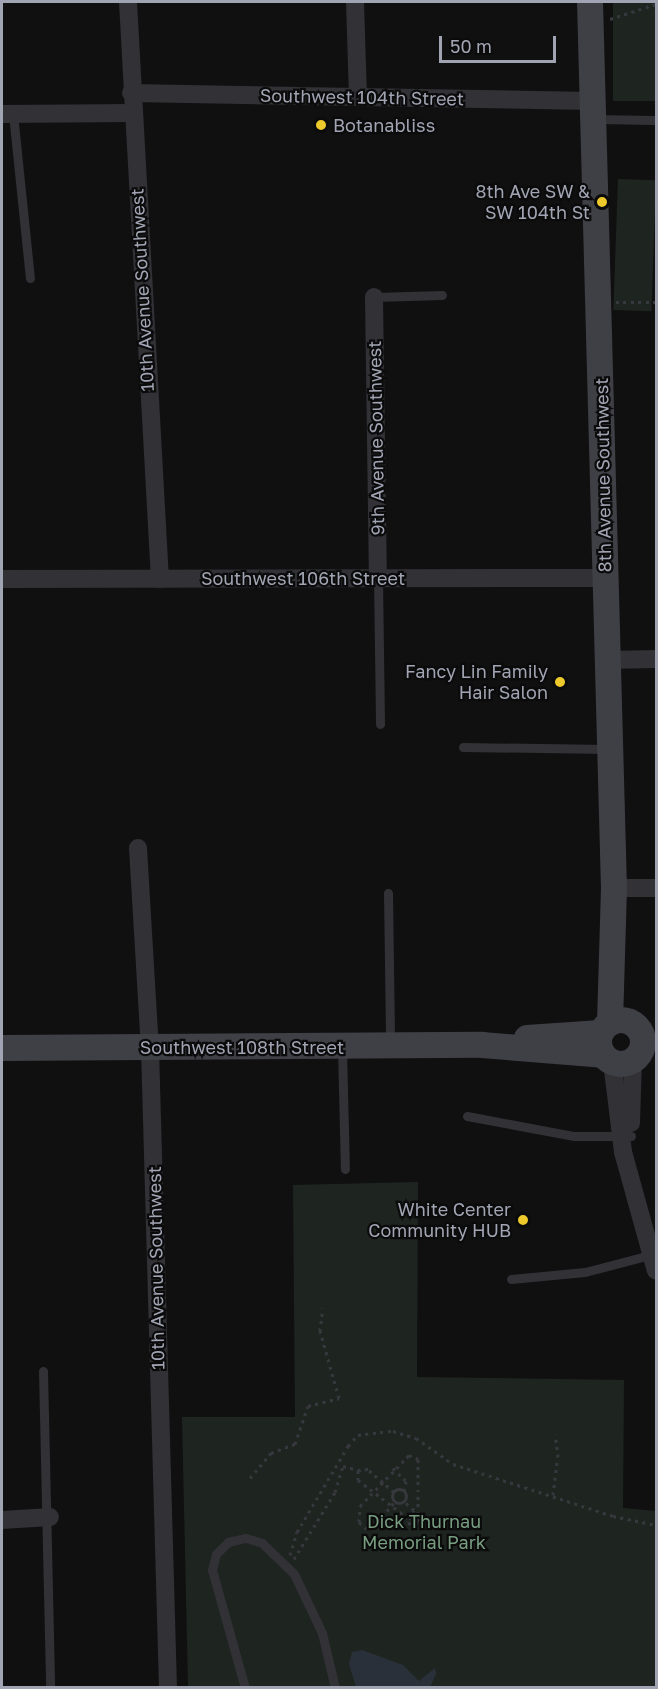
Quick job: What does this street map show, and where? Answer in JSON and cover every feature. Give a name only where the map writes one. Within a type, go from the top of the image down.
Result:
[{"type":"street","name":"10th Avenue Southwest","points":[[128,2],[132,113],[160,579]]},
{"type":"street","points":[[355,2],[358,97]]},
{"type":"street","name":"8th Avenue Southwest","points":[[590,2],[615,949],[628,1042],[627,1167],[653,1263]]},
{"type":"street","name":"Southwest 104th Street","points":[[131,93],[358,97],[593,110]]},
{"type":"street","points":[[7,114],[132,113]]},
{"type":"street","name":"9th Avenue Southwest","points":[[374,297],[378,578]]},
{"type":"street","name":"Southwest 106th Street","points":[[2,579],[605,578]]},
{"type":"street","points":[[608,660],[657,659]]},
{"type":"street","name":"10th Avenue Southwest","points":[[138,848],[150,1048],[168,1688]]},
{"type":"street","points":[[614,888],[657,888]]},
{"type":"street","name":"Southwest 108th Street","points":[[2,1048],[482,1046],[628,1042]]},
{"type":"street","points":[[2,1520],[50,1518]]},
{"type":"lane","points":[[593,110],[653,120]]},
{"type":"lane","points":[[7,114],[30,278]]},
{"type":"lane","points":[[374,297],[442,295]]},
{"type":"lane","points":[[378,578],[380,724]]},
{"type":"lane","points":[[463,747],[611,749]]},
{"type":"lane","points":[[388,893],[390,1046]]},
{"type":"lane","points":[[342,1046],[345,1169]]},
{"type":"lane","points":[[467,1116],[574,1136],[626,1136]]},
{"type":"lane","points":[[511,1279],[653,1263]]},
{"type":"lane","points":[[43,1371],[50,1518],[50,1688]]},
{"type":"lane","points":[[245,1688],[216,1597],[216,1554],[228,1542],[246,1538],[262,1544],[288,1568],[312,1605],[335,1688]]},
{"type":"path","points":[[591,31],[606,20],[657,4]]},
{"type":"path","points":[[598,302],[657,302]]},
{"type":"path","points":[[250,1479],[271,1454],[295,1444],[308,1406],[316,1402],[336,1399],[320,1331],[323,1308]]},
{"type":"path","points":[[288,1568],[297,1532],[336,1461],[358,1435],[393,1431],[416,1438],[453,1464],[657,1524]]},
{"type":"path","points":[[553,1495],[558,1457],[555,1434]]},
{"type":"path","points":[[409,1455],[418,1459],[420,1517],[408,1527],[367,1530],[359,1522],[360,1506],[393,1468],[409,1455]]},
{"type":"path","points":[[288,1568],[335,1492],[343,1466],[358,1470],[368,1469],[394,1492],[394,1502],[390,1507],[383,1529]]},
{"type":"path","points":[[393,1468],[406,1481],[404,1501]]},
{"type":"path","points":[[358,1470],[356,1477],[390,1507],[409,1519],[414,1510],[404,1501],[394,1502]]},
{"type":"path","points":[[394,1492],[404,1491]]},
{"type":"green space","points":[[613,2],[656,2],[656,101],[613,101]]},
{"type":"green space","points":[[618,179],[656,180],[651,311],[613,310]]},
{"type":"green space","name":"Dick Thurnau Memorial Park","points":[[418,1182],[417,1377],[624,1380],[623,1508],[656,1511],[656,1687],[188,1687],[182,1417],[295,1417],[293,1185]]},
{"type":"shaded area","points":[[362,1650],[403,1665],[419,1681],[435,1668],[436,1674],[430,1687],[356,1687],[349,1664],[352,1652]]},
{"type":"place","name":"Botanabliss","points":[[321,125]]},
{"type":"place","name":"8th Ave SW & SW 104th St","points":[[602,202]]},
{"type":"place","name":"Fancy Lin Family Hair Salon","points":[[560,682]]},
{"type":"place","name":"White Center Community HUB","points":[[523,1220]]}]
